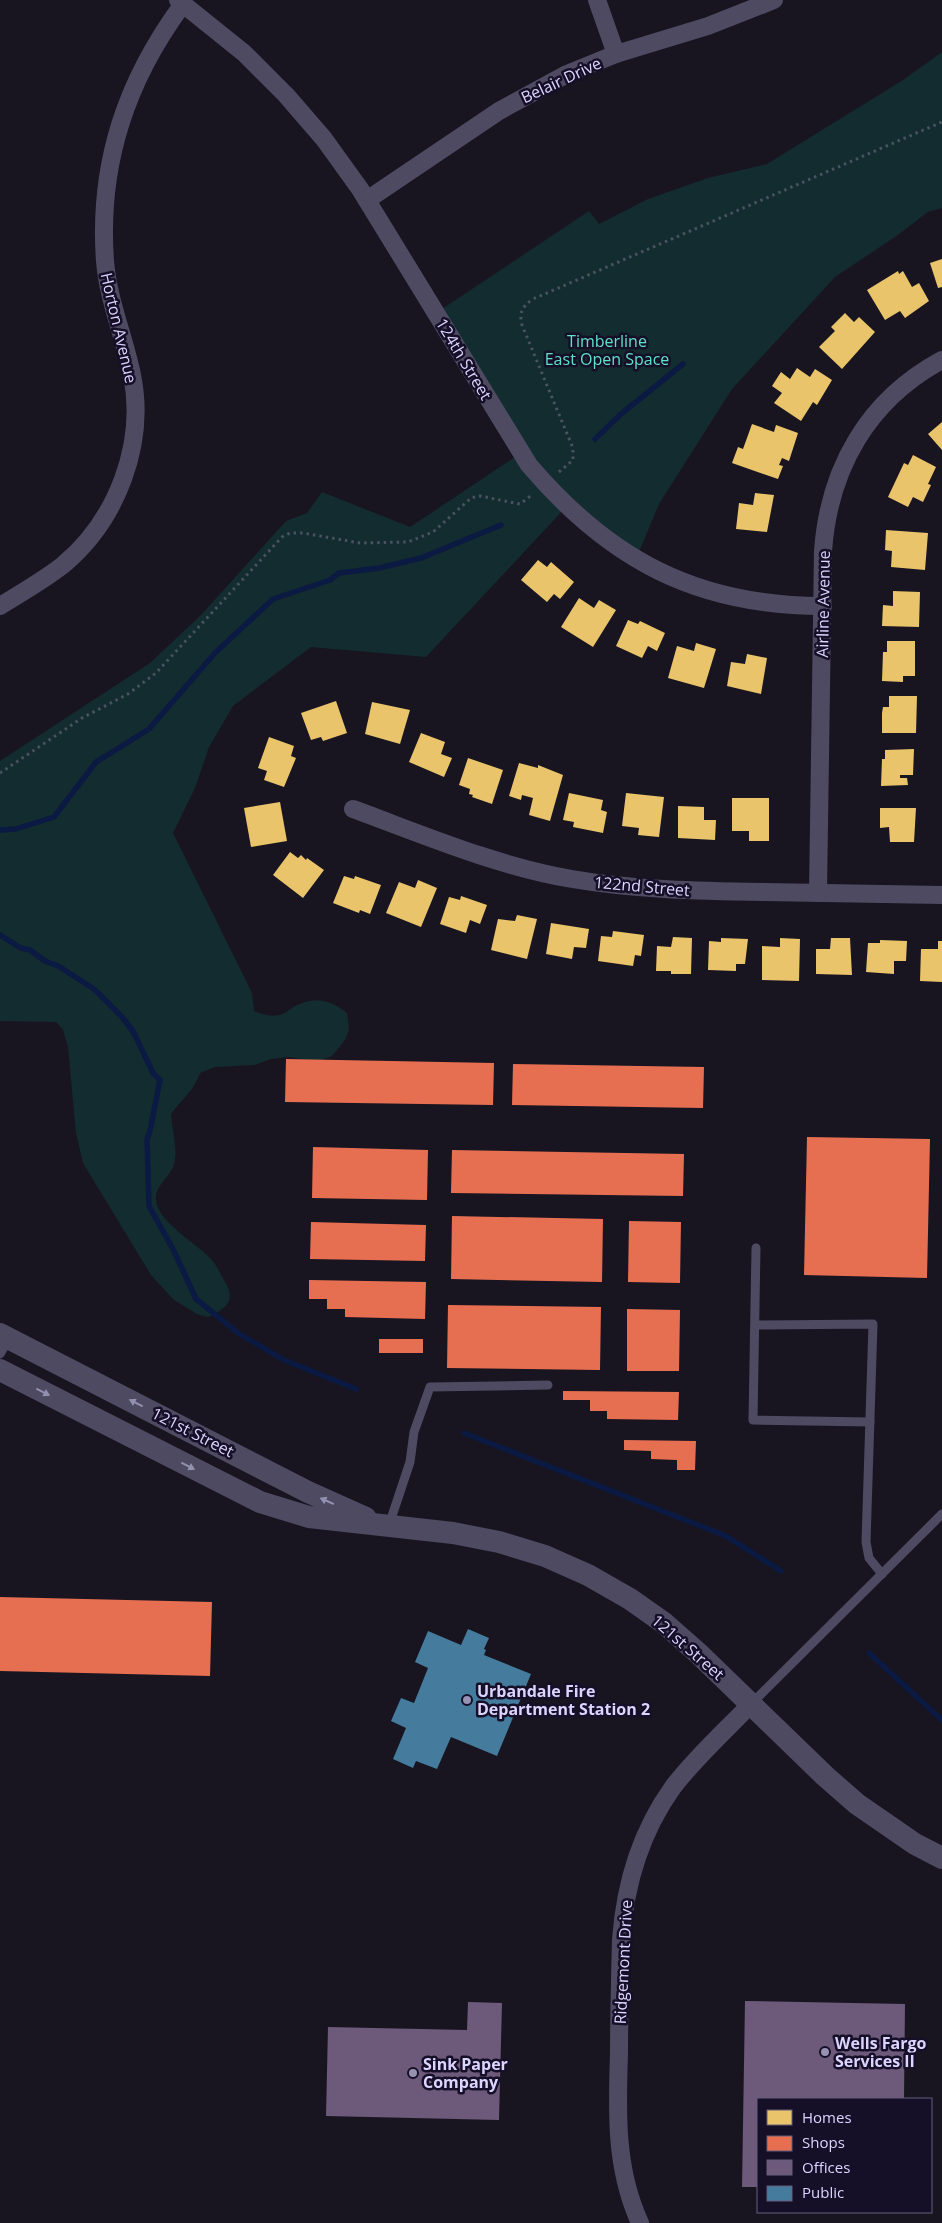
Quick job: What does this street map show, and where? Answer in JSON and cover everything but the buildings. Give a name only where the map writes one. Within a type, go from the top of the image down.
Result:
[{"type":"street","points":[[597,0],[616,54]]},
{"type":"street","name":"Belair Drive","points":[[367,200],[521,98],[567,74],[616,54],[708,26],[774,0]]},
{"type":"street","name":"124th Street","points":[[181,2],[244,53],[286,95],[324,139],[367,200],[529,465],[544,483],[586,525],[617,548],[650,568],[677,579],[730,597],[773,604],[823,606]]},
{"type":"street","name":"Horton Avenue","points":[[0,606],[43,579],[63,564],[85,543],[104,519],[118,493],[128,466],[134,437],[135,407],[132,376],[112,307],[105,263],[103,225],[105,189],[112,149],[123,112],[140,71],[181,2]]},
{"type":"street","name":"Airline Avenue","points":[[818,893],[825,532],[830,499],[843,463],[859,435],[878,409],[924,369],[942,360]]},
{"type":"street","name":"122nd Street","points":[[353,809],[505,863],[571,879],[629,888],[685,891],[942,895]]},
{"type":"street","name":"121st Street","points":[[3,1342],[308,1492],[388,1528]]},
{"type":"street","name":"121st Street","points":[[0,1370],[260,1502],[309,1517],[388,1528],[453,1533],[498,1542],[545,1556],[588,1575],[630,1599],[664,1623],[857,1804],[915,1844],[942,1858]]},
{"type":"street","name":"Ridgemont Drive","points":[[640,2223],[624,2178],[618,2144],[621,1940],[623,1912],[630,1878],[640,1847],[655,1816],[674,1787],[751,1704]]},
{"type":"lane","points":[[756,1248],[753,1420],[870,1422]]},
{"type":"lane","points":[[756,1325],[873,1324],[866,1542],[869,1558],[882,1574]]},
{"type":"lane","points":[[388,1528],[410,1462],[414,1432],[430,1386],[548,1386]]},
{"type":"lane","points":[[751,1704],[942,1514]]},
{"type":"path","points":[[0,773],[82,718],[128,694],[156,673],[282,537],[290,533],[303,533],[360,543],[408,542],[433,532],[471,498],[480,496],[520,504],[573,460],[574,453],[522,325],[520,316],[524,306],[533,299],[942,122]]},
{"type":"green space","name":"Timberline East Open Space","points":[[942,52],[942,208],[928,212],[895,237],[835,277],[732,389],[659,504],[636,559],[566,507],[426,657],[311,647],[233,706],[209,747],[195,788],[173,833],[252,993],[254,1011],[276,1016],[297,1005],[313,1000],[325,1001],[347,1013],[349,1030],[345,1040],[332,1056],[318,1061],[287,1057],[271,1059],[255,1065],[215,1067],[200,1073],[191,1090],[171,1114],[175,1161],[156,1195],[158,1208],[178,1232],[212,1260],[230,1293],[230,1299],[225,1307],[208,1317],[197,1314],[174,1300],[151,1275],[83,1163],[76,1133],[68,1047],[63,1030],[56,1022],[0,1021],[0,761],[150,663],[201,615],[286,521],[307,513],[322,492],[410,527],[521,453],[436,313],[589,211],[599,224],[648,199],[708,178],[767,164],[903,80]]},
{"type":"waterway","points":[[595,439],[621,414],[683,364]]},
{"type":"waterway","points":[[0,830],[16,829],[54,817],[96,762],[149,729],[215,653],[273,599],[330,580],[339,573],[379,568],[421,558],[501,525]]},
{"type":"waterway","points":[[0,935],[21,948],[30,950],[45,961],[58,966],[94,989],[123,1018],[134,1033],[153,1073],[160,1080],[147,1139],[149,1206],[174,1251],[196,1299],[238,1333],[284,1360],[356,1389]]},
{"type":"waterway","points":[[464,1433],[726,1536],[781,1571]]},
{"type":"waterway","points":[[869,1653],[942,1720]]},
{"type":"place","name":"Urbandale Fire Department Station 2","points":[[467,1700]]},
{"type":"place","name":"Wells Fargo Services II","points":[[825,2052]]},
{"type":"place","name":"Sink Paper Company","points":[[413,2073]]}]
